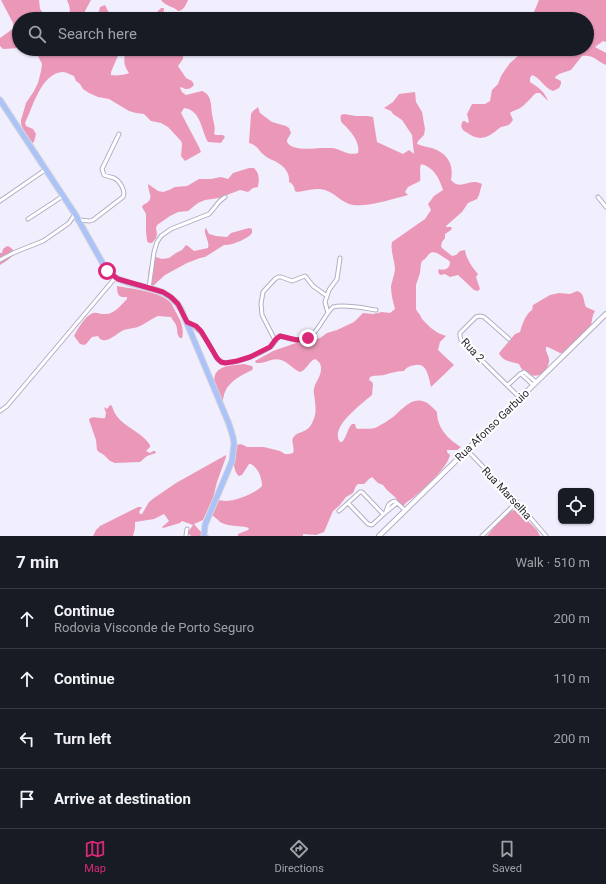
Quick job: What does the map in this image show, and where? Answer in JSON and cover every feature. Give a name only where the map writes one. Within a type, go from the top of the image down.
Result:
[{"type":"main road","points":[[0,100],[75,214],[107,271],[115,278],[163,292],[171,297],[178,304],[187,322],[229,424],[234,444],[232,461],[205,525],[204,536]]},
{"type":"street","points":[[78,220],[93,220],[123,197],[125,193],[117,180],[104,174],[102,169],[119,134]]},
{"type":"street","points":[[0,201],[45,170]]},
{"type":"street","points":[[28,219],[63,196]]},
{"type":"street","points":[[148,288],[154,252],[157,242],[161,236],[171,229],[209,214],[220,200],[225,197]]},
{"type":"street","points":[[598,198],[606,207]]},
{"type":"street","points":[[0,260],[43,241],[69,223],[75,214]]},
{"type":"street","points":[[328,312],[325,302],[329,290],[337,278],[340,258]]},
{"type":"street","points":[[275,340],[264,319],[261,304],[263,292],[275,279],[282,277],[292,281],[304,276],[313,286],[327,296]]},
{"type":"street","points":[[0,411],[7,406],[115,278]]},
{"type":"street","points":[[187,322],[196,326],[201,331],[217,358],[221,362],[225,363],[250,357],[270,347],[275,340],[281,336],[297,340],[308,338],[314,334],[322,324],[328,312],[333,307],[356,307],[376,310]]},
{"type":"street","name":"Rua Afonso Garbuio","points":[[379,536],[606,314]]},
{"type":"street","name":"Rua 2","points":[[509,339],[481,316],[476,317],[461,331],[460,335],[461,340],[517,395]]},
{"type":"street","points":[[508,385],[521,374],[525,373],[534,384]]},
{"type":"street","name":"Rua Marselha","points":[[466,450],[517,502],[546,536]]},
{"type":"street","points":[[339,511],[360,492],[362,492],[385,513]]},
{"type":"street","points":[[348,503],[368,524],[372,525],[385,513],[388,506],[395,501],[405,510]]},
{"type":"street","points":[[482,536],[517,502]]},
{"type":"street","points":[[186,536],[187,529]]},
{"type":"shaded area","points":[[1,0],[39,0],[40,9],[42,12],[12,12],[12,21]]},
{"type":"shaded area","points":[[67,0],[91,0],[85,12],[70,12]]},
{"type":"shaded area","points":[[161,0],[188,0],[183,9],[178,11]]},
{"type":"shaded area","points":[[539,0],[606,0],[606,42],[603,41],[595,47],[606,53],[606,65],[592,57],[586,56],[594,56],[594,12],[534,12]]},
{"type":"shaded area","points":[[105,5],[108,12],[99,12],[100,7]]},
{"type":"shaded area","points":[[161,8],[164,8],[164,12],[157,12]]},
{"type":"shaded area","points":[[12,29],[12,48],[3,49],[0,46],[0,38]]},
{"type":"shaded area","points":[[38,56],[118,56],[111,75],[122,75],[129,73],[124,61],[125,56],[183,56],[183,59],[178,66],[186,78],[192,81],[194,85],[188,89],[181,87],[182,92],[186,95],[202,91],[208,95],[215,126],[214,134],[223,135],[225,137],[221,143],[208,142],[197,116],[194,112],[184,108],[181,113],[201,152],[185,161],[181,156],[181,141],[168,127],[161,123],[151,121],[144,114],[129,111],[109,99],[98,97],[89,93],[83,89],[76,81],[74,76],[63,72],[55,74],[43,84],[35,100],[25,123],[26,126],[33,129],[36,134],[34,142],[32,143],[23,129],[21,120],[26,103],[38,83],[42,64]]},
{"type":"shaded area","points":[[518,56],[582,56],[571,70],[555,77],[561,81],[561,84],[559,88],[553,91],[547,88],[535,76],[532,75],[530,82],[541,90],[548,101],[540,93],[536,93],[523,106],[510,113],[513,120],[507,126],[501,127],[492,134],[481,138],[470,135],[462,129],[461,126],[463,121],[467,123],[469,122],[467,114],[472,104],[485,104],[490,101],[492,90],[498,84],[501,76],[510,63]]},
{"type":"shaded area","points":[[415,92],[416,102],[422,112],[425,129],[424,135],[417,144],[438,150],[449,160],[452,169],[451,180],[458,185],[473,182],[482,184],[477,199],[468,203],[462,212],[446,226],[452,228],[445,234],[445,238],[441,246],[452,256],[465,250],[468,260],[478,274],[476,277],[480,289],[478,291],[474,290],[458,275],[450,277],[445,274],[440,275],[438,272],[439,269],[446,269],[450,262],[437,253],[432,252],[422,261],[416,285],[416,309],[422,319],[431,328],[446,336],[440,342],[438,350],[454,365],[431,387],[427,372],[423,366],[420,365],[409,366],[404,371],[370,377],[369,380],[373,384],[372,395],[348,416],[339,430],[338,436],[340,442],[342,442],[352,424],[355,424],[356,428],[358,429],[377,427],[410,403],[414,401],[422,401],[430,405],[437,412],[437,418],[441,428],[448,437],[461,447],[457,450],[447,450],[450,455],[445,466],[430,483],[403,507],[401,507],[396,498],[383,485],[378,483],[372,477],[364,484],[358,484],[353,493],[346,497],[333,511],[324,532],[316,535],[303,534],[303,536],[238,536],[238,534],[248,530],[249,528],[225,524],[211,515],[217,500],[230,501],[240,498],[250,494],[262,486],[259,473],[251,464],[249,464],[242,475],[239,476],[236,473],[234,461],[237,445],[241,444],[247,447],[264,447],[280,451],[285,454],[293,453],[293,438],[297,434],[308,429],[314,418],[316,407],[314,391],[321,372],[320,364],[315,359],[300,372],[286,362],[278,359],[259,363],[256,363],[255,361],[273,351],[308,339],[320,338],[327,333],[354,322],[363,313],[390,313],[395,309],[391,289],[395,270],[392,242],[425,219],[431,210],[428,204],[434,196],[443,190],[440,181],[433,170],[426,165],[421,164],[420,181],[408,187],[405,192],[408,195],[380,202],[366,205],[353,205],[345,202],[332,193],[321,189],[297,192],[295,191],[294,186],[289,182],[288,174],[283,167],[266,156],[256,146],[249,143],[251,114],[258,107],[260,113],[272,122],[289,128],[291,133],[287,142],[294,147],[304,149],[333,148],[352,154],[358,153],[357,143],[352,134],[341,122],[341,115],[373,117],[377,142],[403,154],[409,150],[414,154],[412,135],[402,120],[391,111],[384,108],[393,102],[399,94]]},
{"type":"shaded area","points":[[254,168],[257,172],[259,179],[258,187],[253,188],[248,192],[240,190],[219,198],[205,200],[198,203],[188,211],[178,212],[157,225],[156,238],[152,243],[147,241],[146,214],[142,207],[149,201],[150,198],[148,184],[158,191],[163,192],[175,187],[187,186],[199,179],[221,177],[228,179],[233,173]]},
{"type":"shaded area","points":[[206,228],[209,234],[216,236],[227,237],[231,233],[249,228],[252,229],[252,233],[239,242],[224,245],[205,257],[187,263],[165,275],[151,287],[148,274],[153,259],[156,257],[162,259],[169,258],[182,250],[186,245],[194,251],[208,248],[205,231]]},
{"type":"shaded area","points":[[7,246],[14,251],[9,259],[0,265],[0,253],[2,253],[3,249]]},
{"type":"shaded area","points":[[117,286],[153,293],[171,303],[182,326],[182,338],[178,335],[176,325],[171,317],[158,316],[138,327],[124,330],[106,340],[100,339],[98,336],[92,337],[84,345],[80,344],[74,336],[86,318],[94,313],[111,313],[127,299],[127,297],[122,297],[119,295]]},
{"type":"shaded area","points":[[577,291],[583,295],[586,307],[595,311],[590,327],[564,353],[560,353],[546,347],[549,362],[547,368],[543,372],[535,376],[530,375],[522,369],[519,364],[505,360],[501,356],[499,353],[515,334],[520,332],[524,320],[532,310],[533,305],[550,295],[559,293],[570,294]]},
{"type":"shaded area","points":[[244,364],[252,366],[252,370],[236,379],[227,388],[221,404],[215,390],[215,375],[224,367]]},
{"type":"shaded area","points":[[110,405],[124,423],[141,435],[150,445],[146,451],[150,453],[155,451],[156,453],[147,456],[140,462],[115,463],[110,461],[97,450],[96,440],[89,420],[92,417],[105,418],[106,413],[104,407],[107,409]]},
{"type":"shaded area","points":[[226,455],[213,498],[203,520],[194,524],[203,533],[210,536],[191,536],[189,531],[193,525],[182,521],[163,528],[162,527],[169,521],[164,514],[154,519],[135,522],[133,536],[93,536],[100,526],[138,507],[142,507],[139,512],[142,514],[149,502],[154,498],[176,483]]},
{"type":"shaded area","points":[[514,510],[520,513],[537,530],[540,536],[487,536],[503,517]]},
{"type":"route","points":[[107,271],[115,278],[122,281],[163,292],[175,300],[187,322],[196,326],[201,331],[221,362],[225,363],[237,361],[250,357],[270,347],[280,336],[294,340],[308,338]]}]
